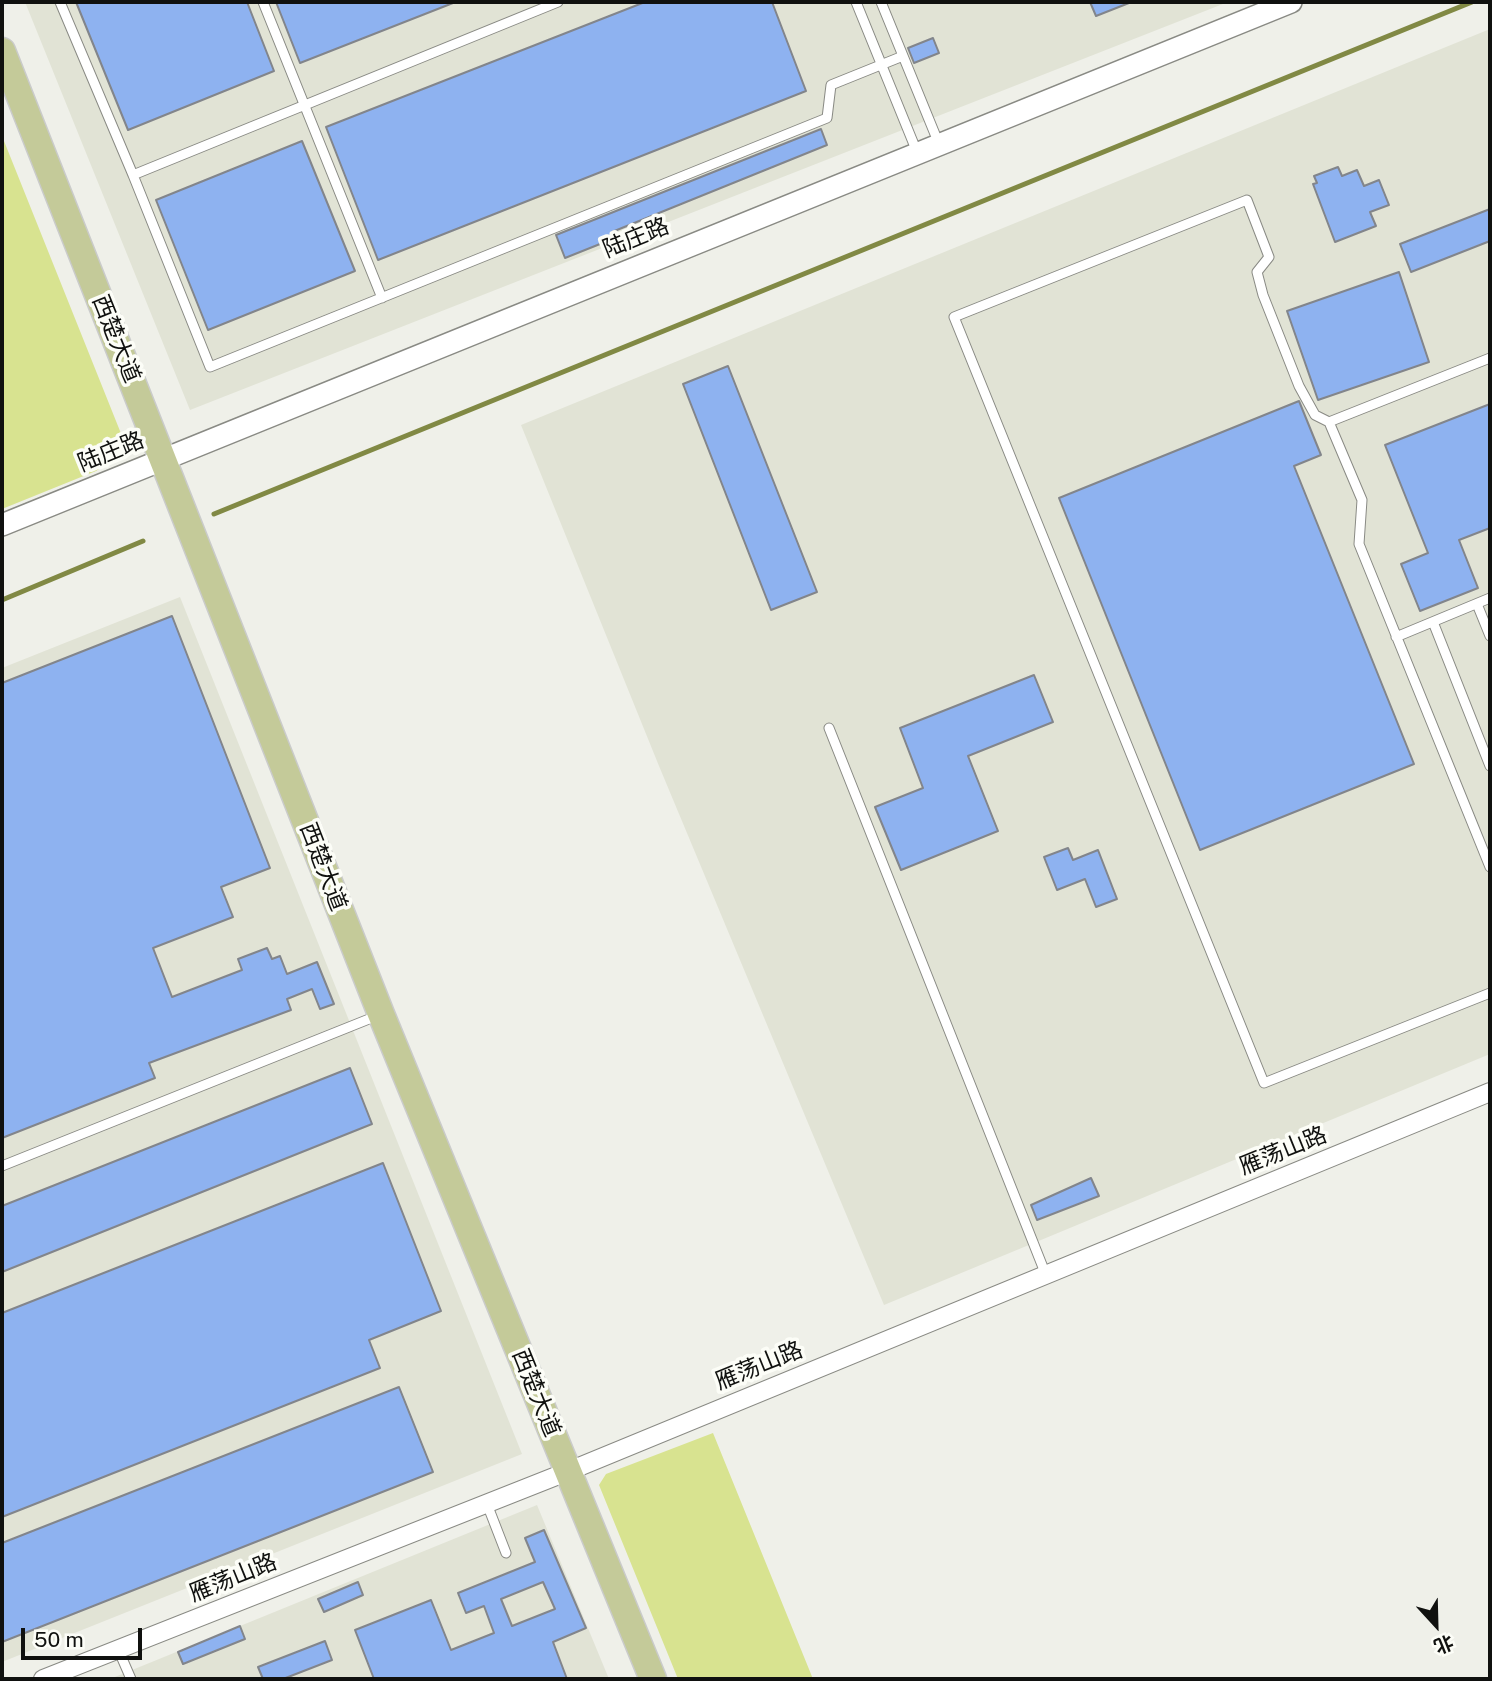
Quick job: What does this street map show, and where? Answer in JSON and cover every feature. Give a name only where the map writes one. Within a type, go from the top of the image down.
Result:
[{"type":"main road","name":"西楚大道","points":[[2,51],[381,1014],[653,1679]]},
{"type":"street","name":"陆庄路","points":[[2,525],[1291,2]]},
{"type":"street","name":"雁荡山路","points":[[43,1679],[569,1471],[1490,1092]]},
{"type":"lane","points":[[60,2],[134,175],[210,367],[827,118],[831,85],[903,57]]},
{"type":"lane","points":[[263,2],[382,298]]},
{"type":"lane","points":[[134,175],[558,2]]},
{"type":"lane","points":[[856,2],[916,152]]},
{"type":"lane","points":[[881,2],[939,144]]},
{"type":"lane","points":[[1490,867],[1359,544],[1362,500],[1329,422],[1315,415],[1299,386],[1263,295],[1257,272],[1269,257],[1247,200],[954,317],[1264,1083],[1490,993]]},
{"type":"lane","points":[[1329,422],[1490,358]]},
{"type":"lane","points":[[1396,638],[1490,598]]},
{"type":"lane","points":[[1477,604],[1490,636]]},
{"type":"lane","points":[[1433,622],[1490,766]]},
{"type":"lane","points":[[829,728],[1046,1275]]},
{"type":"lane","points":[[2,1166],[381,1014]]},
{"type":"lane","points":[[487,1504],[506,1553]]},
{"type":"lane","points":[[118,1649],[131,1679]]},
{"type":"shaded area","points":[[25,2],[1228,2],[190,410]]},
{"type":"shaded area","points":[[1490,29],[1490,1054],[884,1305],[659,766],[521,425]]},
{"type":"shaded area","points":[[180,597],[522,1454],[2,1662],[2,668]]},
{"type":"shaded area","points":[[537,1505],[609,1679],[110,1679]]},
{"type":"green space","points":[[2,136],[124,441],[115,457],[96,471],[2,509]]},
{"type":"green space","points":[[713,1433],[813,1679],[678,1679],[599,1485],[606,1474]]},
{"type":"building","points":[[76,2],[247,2],[274,71],[128,130]]},
{"type":"building","points":[[276,2],[453,2],[453,3],[300,63]]},
{"type":"building","points":[[645,2],[772,2],[806,91],[378,260],[326,127]]},
{"type":"building","points":[[1090,2],[1129,2],[1129,3],[1096,16]]},
{"type":"building","points":[[933,38],[939,53],[914,63],[908,48]]},
{"type":"building","points":[[821,129],[827,145],[612,232],[615,238],[565,258],[556,235]]},
{"type":"building","points":[[302,141],[355,271],[208,330],[156,200]]},
{"type":"building","points":[[1338,167],[1342,176],[1357,170],[1364,186],[1379,180],[1389,205],[1370,212],[1376,226],[1335,242],[1313,184],[1317,183],[1314,176]]},
{"type":"building","points":[[1490,209],[1490,241],[1411,272],[1400,244]]},
{"type":"building","points":[[1399,272],[1429,362],[1318,400],[1287,311]]},
{"type":"building","points":[[728,366],[817,592],[771,610],[683,384]]},
{"type":"building","points":[[1299,401],[1321,455],[1294,466],[1414,764],[1200,850],[1059,498]]},
{"type":"building","points":[[1490,404],[1490,528],[1459,540],[1478,588],[1420,611],[1401,564],[1428,553],[1385,445]]},
{"type":"building","points":[[172,616],[270,868],[221,887],[233,917],[153,948],[172,997],[242,970],[238,959],[267,948],[272,959],[280,956],[287,974],[317,962],[334,1004],[320,1009],[312,989],[287,999],[291,1010],[149,1063],[155,1078],[2,1138],[2,683]]},
{"type":"building","points":[[1034,675],[1053,722],[968,756],[998,831],[901,870],[875,807],[923,788],[900,728]]},
{"type":"building","points":[[1068,848],[1073,860],[1098,850],[1117,899],[1096,907],[1085,879],[1057,890],[1044,857]]},
{"type":"building","points":[[350,1068],[372,1124],[2,1272],[2,1206]]},
{"type":"building","points":[[383,1163],[441,1311],[369,1340],[380,1368],[2,1517],[2,1313]]},
{"type":"building","points":[[1091,1178],[1099,1196],[1037,1220],[1031,1205]]},
{"type":"building","points":[[399,1387],[433,1472],[2,1642],[2,1543]]},
{"type":"building","points":[[544,1530],[586,1628],[553,1642],[567,1679],[374,1679],[355,1630],[431,1600],[451,1650],[494,1633],[484,1606],[466,1613],[458,1593],[535,1562],[525,1538]],"holes":[[[543,1582],[555,1609],[512,1626],[501,1599]]]},
{"type":"building","points":[[358,1582],[363,1595],[324,1612],[318,1599]]},
{"type":"building","points":[[240,1626],[245,1639],[183,1664],[178,1652]]},
{"type":"building","points":[[325,1641],[332,1660],[283,1679],[263,1679],[258,1667]]},
{"type":"waterway","points":[[214,514],[1472,2]]},
{"type":"waterway","points":[[2,600],[143,541]]}]
